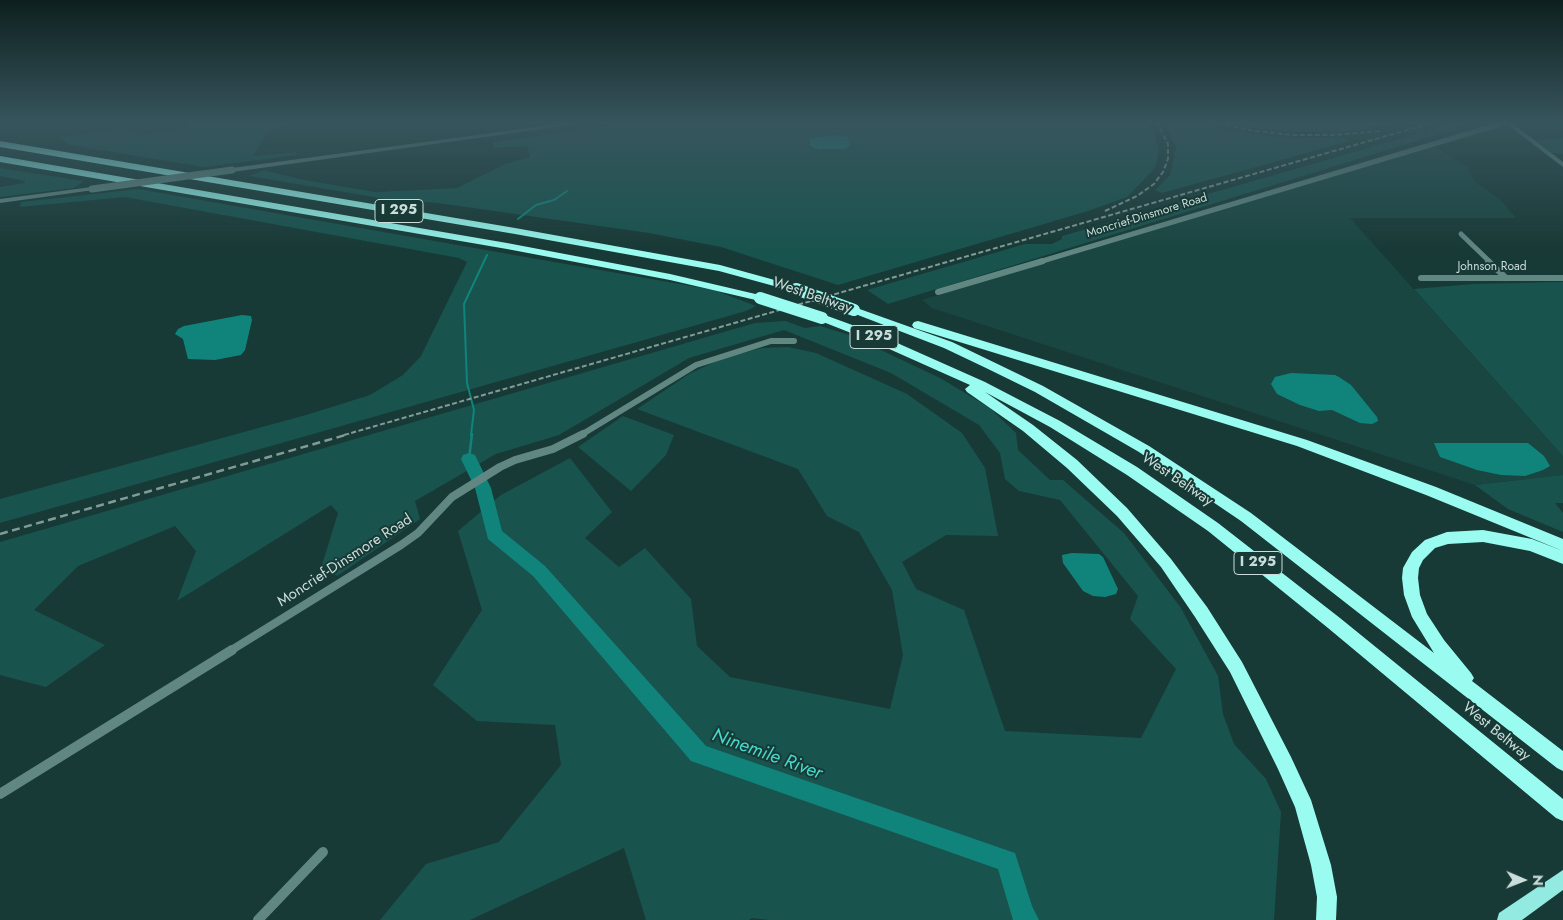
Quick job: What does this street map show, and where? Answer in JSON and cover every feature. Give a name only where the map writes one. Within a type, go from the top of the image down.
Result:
[{"type":"highway","name":"West Beltway","points":[[40,165],[517,248],[708,285],[760,298],[873,337],[981,386],[1054,424],[1132,471],[1213,527],[1342,629],[1563,811]]},
{"type":"highway","name":"West Beltway","points":[[124,165],[710,266],[815,294]]},
{"type":"highway","points":[[815,294],[1302,443],[1431,491],[1563,545]]},
{"type":"highway","name":"West Beltway","points":[[857,308],[948,346],[1039,389],[1144,449],[1246,517],[1563,762]]},
{"type":"highway","points":[[924,360],[979,394],[1028,428],[1072,464],[1122,512],[1166,563],[1201,612],[1236,667],[1263,718],[1304,808],[1321,865],[1327,897],[1326,920]]},
{"type":"highway","points":[[1499,712],[1464,678],[1438,645],[1420,617],[1412,595],[1411,568],[1417,556],[1430,544],[1456,536],[1504,538],[1563,558]]},
{"type":"highway","points":[[1506,920],[1563,879]]},
{"type":"street","points":[[0,201],[270,165]]},
{"type":"street","name":"Moncrief-Dinsmore Road","points":[[938,292],[1363,165]]},
{"type":"street","points":[[1461,234],[1506,278]]},
{"type":"street","name":"Johnson Road","points":[[1421,278],[1563,278]]},
{"type":"street","name":"Moncrief-Dinsmore Road","points":[[0,794],[401,545],[418,532],[444,504],[462,490],[500,467],[515,460],[553,449],[573,440],[696,365],[771,342],[794,341]]},
{"type":"street","points":[[258,920],[323,852]]},
{"type":"shaded area","points":[[192,165],[221,165],[205,167]]},
{"type":"shaded area","points":[[503,165],[1156,165],[1155,168],[1127,197],[1088,211],[838,285],[721,247],[649,233],[438,203],[386,199],[249,176],[264,170],[299,179],[375,192],[457,188]]},
{"type":"shaded area","points":[[1172,165],[1263,165],[1162,193],[1155,190],[1170,175]]},
{"type":"shaded area","points":[[1309,165],[1339,165],[888,304],[867,290],[1025,244],[1052,244],[1062,239],[1062,236]]},
{"type":"shaded area","points":[[1371,165],[1464,165],[1467,167],[1475,182],[1501,200],[1516,218],[1350,218],[1563,456],[1563,475],[1475,485],[932,308],[922,300]]},
{"type":"shaded area","points":[[0,168],[84,181],[74,188],[0,197],[0,187],[24,183],[25,181],[0,176]]},
{"type":"shaded area","points":[[138,189],[714,290],[756,306],[746,311],[0,523],[0,499],[306,415],[370,395],[403,375],[421,356],[467,262],[459,258],[125,197],[20,207],[21,202]]},
{"type":"shaded area","points":[[1563,282],[1563,456],[1414,289],[1474,284]]},
{"type":"shaded area","points":[[242,315],[251,316],[252,320],[245,350],[241,355],[215,360],[188,359],[183,339],[175,334],[178,329],[184,326]]},
{"type":"shaded area","points":[[785,321],[805,328],[820,326],[849,335],[940,378],[990,408],[1016,433],[1018,450],[1050,480],[1063,480],[1124,533],[1181,608],[1218,676],[1223,714],[1234,744],[1266,779],[1281,812],[1274,920],[770,920],[752,918],[749,920],[646,920],[624,848],[470,920],[380,920],[426,864],[499,842],[561,765],[555,725],[477,721],[433,685],[482,610],[458,531],[501,495],[570,458],[612,512],[585,538],[619,567],[645,548],[691,599],[697,646],[730,677],[890,709],[903,655],[892,590],[859,532],[827,516],[798,469],[637,409],[689,374],[723,358],[762,348],[788,347],[816,353],[907,394],[962,433],[985,468],[998,536],[946,535],[902,562],[916,589],[964,610],[1005,731],[1141,738],[1176,669],[1130,619],[1138,596],[1060,500],[1019,491],[1005,479],[1000,453],[979,425],[891,373],[784,330],[689,358],[559,435],[496,454],[415,501],[420,519],[337,576],[322,565],[338,513],[331,505],[177,601],[196,551],[175,526],[78,566],[34,610],[105,645],[46,687],[0,675],[0,542],[755,323]]},
{"type":"shaded area","points":[[1291,373],[1335,375],[1339,377],[1351,385],[1377,417],[1378,421],[1372,424],[1360,423],[1332,410],[1319,411],[1300,405],[1277,394],[1271,384],[1275,377]]},
{"type":"shaded area","points":[[623,416],[674,435],[666,455],[631,491],[578,447]]},
{"type":"shaded area","points":[[1434,443],[1528,443],[1544,456],[1550,466],[1525,476],[1501,475],[1477,470],[1440,457]]},
{"type":"shaded area","points":[[1563,475],[1563,503],[1555,503],[1563,513],[1563,532],[1508,509],[1475,485]]},
{"type":"shaded area","points":[[1072,553],[1099,554],[1103,557],[1118,589],[1116,594],[1105,597],[1093,596],[1083,591],[1063,563],[1062,555]]},
{"type":"waterway","points":[[518,219],[536,205],[554,200],[567,191]]},
{"type":"waterway","points":[[471,435],[474,410],[467,383],[464,304],[487,255]]},
{"type":"waterway","points":[[469,459],[472,434]]},
{"type":"waterway","name":"Ninemile River","points":[[469,459],[483,488],[494,534],[539,571],[699,754],[1007,861],[1022,912],[1027,920]]},
{"type":"railway","points":[[1105,211],[1137,196],[1154,184],[1166,165]]},
{"type":"railway","points":[[344,435],[1285,165]]},
{"type":"railway","points":[[0,534],[349,434]]}]
